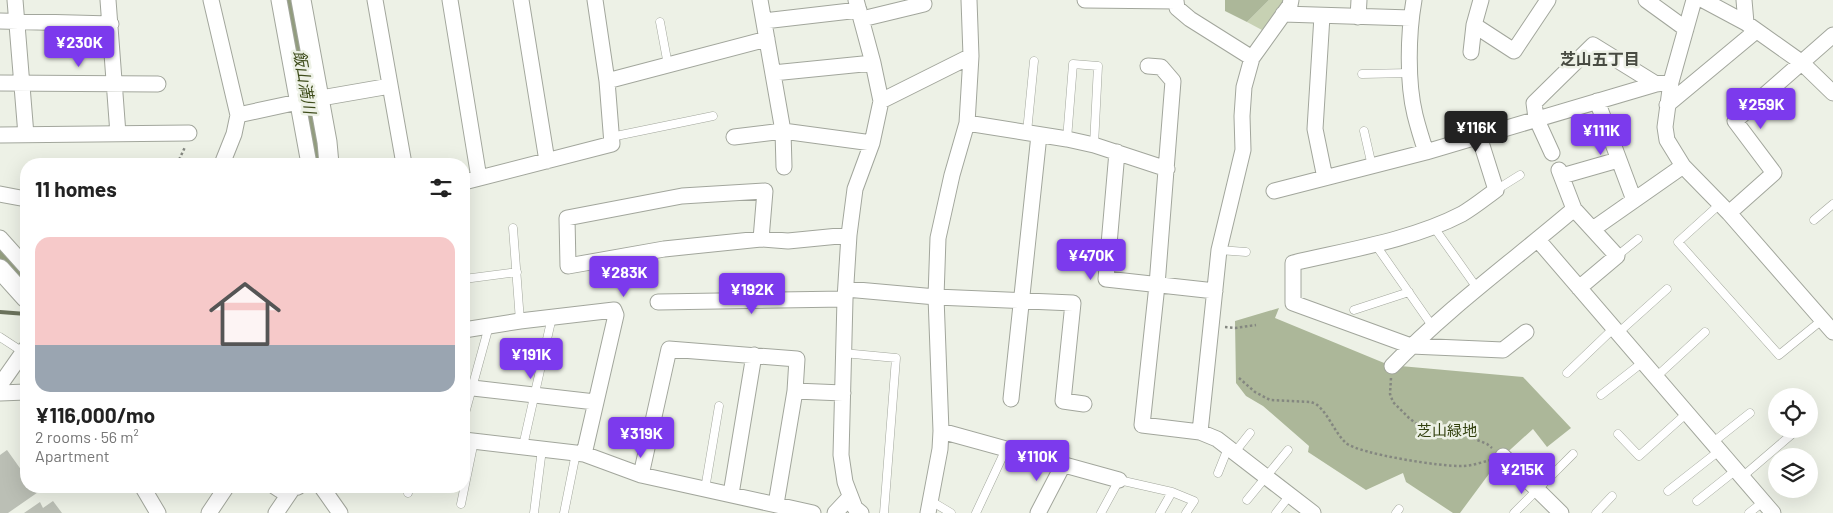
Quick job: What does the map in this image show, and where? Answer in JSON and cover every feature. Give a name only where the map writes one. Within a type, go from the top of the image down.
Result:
[{"type":"street","points":[[15,0],[26,135]]},
{"type":"street","points":[[108,0],[118,134]]},
{"type":"street","points":[[211,0],[238,115],[234,134],[224,158]]},
{"type":"street","points":[[279,0],[327,158]]},
{"type":"street","points":[[302,0],[308,100],[309,158]]},
{"type":"street","points":[[375,0],[403,158]]},
{"type":"street","points":[[450,0],[479,178]]},
{"type":"street","points":[[521,0],[547,161]]},
{"type":"street","points":[[470,180],[612,144],[606,80],[595,0]]},
{"type":"street","points":[[760,0],[783,131],[784,167]]},
{"type":"street","points":[[930,507],[940,449],[941,431],[936,297],[938,238],[952,175],[968,123],[971,56],[969,0]]},
{"type":"street","points":[[1086,0],[1176,1],[1177,8],[1190,19],[1252,58]]},
{"type":"street","points":[[1200,432],[1219,250],[1243,150],[1242,116],[1244,87],[1252,58],[1291,0]]},
{"type":"street","points":[[1358,17],[1359,0]]},
{"type":"street","points":[[1414,0],[1411,18],[1410,73],[1415,114],[1426,152]]},
{"type":"street","points":[[1471,52],[1474,25],[1481,0]]},
{"type":"street","points":[[1474,25],[1514,52],[1548,0]]},
{"type":"street","points":[[1646,0],[1686,30]]},
{"type":"street","points":[[1694,0],[1671,82],[1665,127],[1667,140],[1683,166],[1829,327]]},
{"type":"street","points":[[1703,0],[1751,27],[1801,62],[1833,93]]},
{"type":"street","points":[[1744,0],[1751,27]]},
{"type":"street","points":[[764,21],[924,4]]},
{"type":"street","points":[[834,513],[854,508],[845,482],[841,455],[845,294],[849,235],[855,189],[872,143],[881,101],[859,10]]},
{"type":"street","points":[[1283,14],[1411,18]]},
{"type":"street","points":[[1322,16],[1315,129],[1326,178]]},
{"type":"street","points":[[0,21],[111,24]]},
{"type":"street","points":[[1667,106],[1751,27]]},
{"type":"street","points":[[1724,209],[1774,173],[1734,121],[1833,35]]},
{"type":"street","points":[[606,80],[767,39]]},
{"type":"street","points":[[1552,153],[1536,118],[1534,103],[1593,45],[1656,84]]},
{"type":"street","points":[[881,101],[971,56]]},
{"type":"street","points":[[773,73],[873,63]]},
{"type":"street","points":[[1148,66],[1161,67],[1174,81],[1157,285],[1142,426],[1200,432],[1217,439],[1313,513]]},
{"type":"street","points":[[1274,191],[1426,152],[1536,118],[1656,84],[1671,82]]},
{"type":"street","points":[[0,83],[158,84]]},
{"type":"street","points":[[238,115],[308,100],[390,86]]},
{"type":"street","points":[[1597,101],[1634,200]]},
{"type":"street","points":[[968,123],[1094,145],[1167,169]]},
{"type":"street","points":[[734,137],[783,131],[872,143]]},
{"type":"street","points":[[0,135],[189,134]]},
{"type":"street","points":[[1011,399],[1021,301],[1033,134]]},
{"type":"street","points":[[1479,136],[1496,190],[1462,213],[1432,226],[1375,244],[1293,263],[1293,303],[1411,346],[1503,350],[1526,332]]},
{"type":"street","points":[[1117,152],[1106,279],[1214,291]]},
{"type":"street","points":[[1579,288],[1616,256],[1574,209],[1560,173],[1618,160]]},
{"type":"street","points":[[1593,229],[1683,166]]},
{"type":"street","points":[[761,238],[765,191],[682,196],[567,218],[568,266],[664,250],[761,238],[788,241],[849,235]]},
{"type":"street","points":[[0,194],[20,198]]},
{"type":"street","points":[[1392,366],[1411,346],[1478,288],[1574,209]]},
{"type":"street","points":[[0,238],[20,260]]},
{"type":"street","points":[[1538,240],[1768,507]]},
{"type":"street","points":[[0,269],[20,291]]},
{"type":"street","points":[[658,302],[845,294],[1073,303],[1063,401],[1084,404]]},
{"type":"street","points":[[470,329],[614,310],[616,315],[580,454]]},
{"type":"street","points":[[641,475],[669,349],[797,359],[795,391],[776,504]]},
{"type":"street","points":[[731,494],[754,355]]},
{"type":"street","points":[[0,385],[20,357]]},
{"type":"street","points":[[470,388],[595,402]]},
{"type":"street","points":[[795,391],[843,392]]},
{"type":"street","points":[[0,393],[20,392]]},
{"type":"street","points":[[941,431],[1119,480]]},
{"type":"street","points":[[470,440],[580,454],[641,475],[813,513]]},
{"type":"street","points":[[1503,456],[1562,513]]},
{"type":"street","points":[[1038,513],[1063,465]]},
{"type":"street","points":[[148,493],[158,513]]},
{"type":"street","points":[[209,513],[222,493]]},
{"type":"street","points":[[276,513],[292,493]]},
{"type":"street","points":[[326,493],[340,513]]},
{"type":"lane","points":[[660,22],[668,64]]},
{"type":"lane","points":[[1033,134],[1034,61]]},
{"type":"lane","points":[[1068,139],[1073,64],[1098,66],[1094,145]]},
{"type":"lane","points":[[1362,74],[1410,73]]},
{"type":"lane","points":[[611,137],[714,116]]},
{"type":"lane","points":[[1364,131],[1372,166]]},
{"type":"lane","points":[[1496,190],[1520,175]]},
{"type":"lane","points":[[1814,220],[1833,204]]},
{"type":"lane","points":[[1724,209],[1678,242],[1780,355],[1829,327]]},
{"type":"lane","points":[[1432,226],[1478,288]]},
{"type":"lane","points":[[513,228],[520,321]]},
{"type":"lane","points":[[1616,256],[1638,239]]},
{"type":"lane","points":[[1375,244],[1433,327]]},
{"type":"lane","points":[[1219,250],[1246,252]]},
{"type":"lane","points":[[470,278],[517,272]]},
{"type":"lane","points":[[1567,373],[1667,289]]},
{"type":"lane","points":[[1354,310],[1409,292]]},
{"type":"lane","points":[[523,446],[552,317]]},
{"type":"lane","points":[[470,380],[489,326]]},
{"type":"lane","points":[[1656,377],[1705,332]]},
{"type":"lane","points":[[0,337],[20,347]]},
{"type":"lane","points":[[843,353],[896,358],[884,513]]},
{"type":"lane","points":[[1601,395],[1643,362]]},
{"type":"lane","points":[[705,489],[719,406]]},
{"type":"lane","points":[[1618,434],[1639,456],[1687,413]]},
{"type":"lane","points":[[1668,491],[1750,413]]},
{"type":"lane","points":[[1218,473],[1232,450],[1250,432]]},
{"type":"lane","points":[[1697,501],[1739,474],[1787,438]]},
{"type":"lane","points":[[534,513],[542,449]]},
{"type":"lane","points":[[976,513],[1006,449]]},
{"type":"lane","points":[[1247,500],[1288,450]]},
{"type":"lane","points":[[564,513],[580,454]]},
{"type":"lane","points":[[1514,513],[1573,454]]},
{"type":"lane","points":[[1101,513],[1119,480],[1172,492],[1194,500],[1186,513]]},
{"type":"lane","points":[[1160,513],[1172,492]]},
{"type":"lane","points":[[461,504],[462,493]]},
{"type":"lane","points":[[1276,513],[1290,494]]},
{"type":"lane","points":[[1596,513],[1612,496]]},
{"type":"lane","points":[[930,507],[952,513]]},
{"type":"lane","points":[[1749,513],[1768,507]]},
{"type":"path","points":[[181,158],[189,134]]},
{"type":"path","points":[[1212,326],[1235,328],[1256,325]]},
{"type":"path","points":[[1392,366],[1390,394],[1393,402],[1409,418],[1417,424],[1471,436],[1487,444],[1503,456]]},
{"type":"path","points":[[1239,378],[1255,392],[1270,400],[1311,402],[1321,407],[1342,438],[1354,449],[1450,466],[1471,465],[1503,456]]},
{"type":"green space","points":[[1225,0],[1269,0],[1247,22],[1225,11]]},
{"type":"green space","points":[[1269,0],[1288,0],[1280,12],[1262,30],[1247,22]]},
{"type":"green space","name":"芝山緑地","points":[[1279,308],[1275,318],[1389,365],[1523,377],[1571,428],[1547,447],[1533,429],[1500,459],[1460,513],[1453,513],[1406,482],[1403,473],[1366,490],[1308,452],[1309,446],[1263,406],[1246,396],[1236,383],[1235,321]]},
{"type":"building","points":[[7,450],[20,468],[20,493],[37,493],[8,513],[0,513],[0,455]]},
{"type":"building","points":[[53,501],[62,513],[24,513],[40,502],[43,508]]},
{"type":"waterway","name":"飯山満川","points":[[291,0],[318,158]]},
{"type":"waterway","name":"飯山満川","points":[[0,250],[20,272]]},
{"type":"waterway","points":[[0,312],[20,314]]},
{"type":"district","name":"芝山五丁目","points":[[1600,59]]}]
